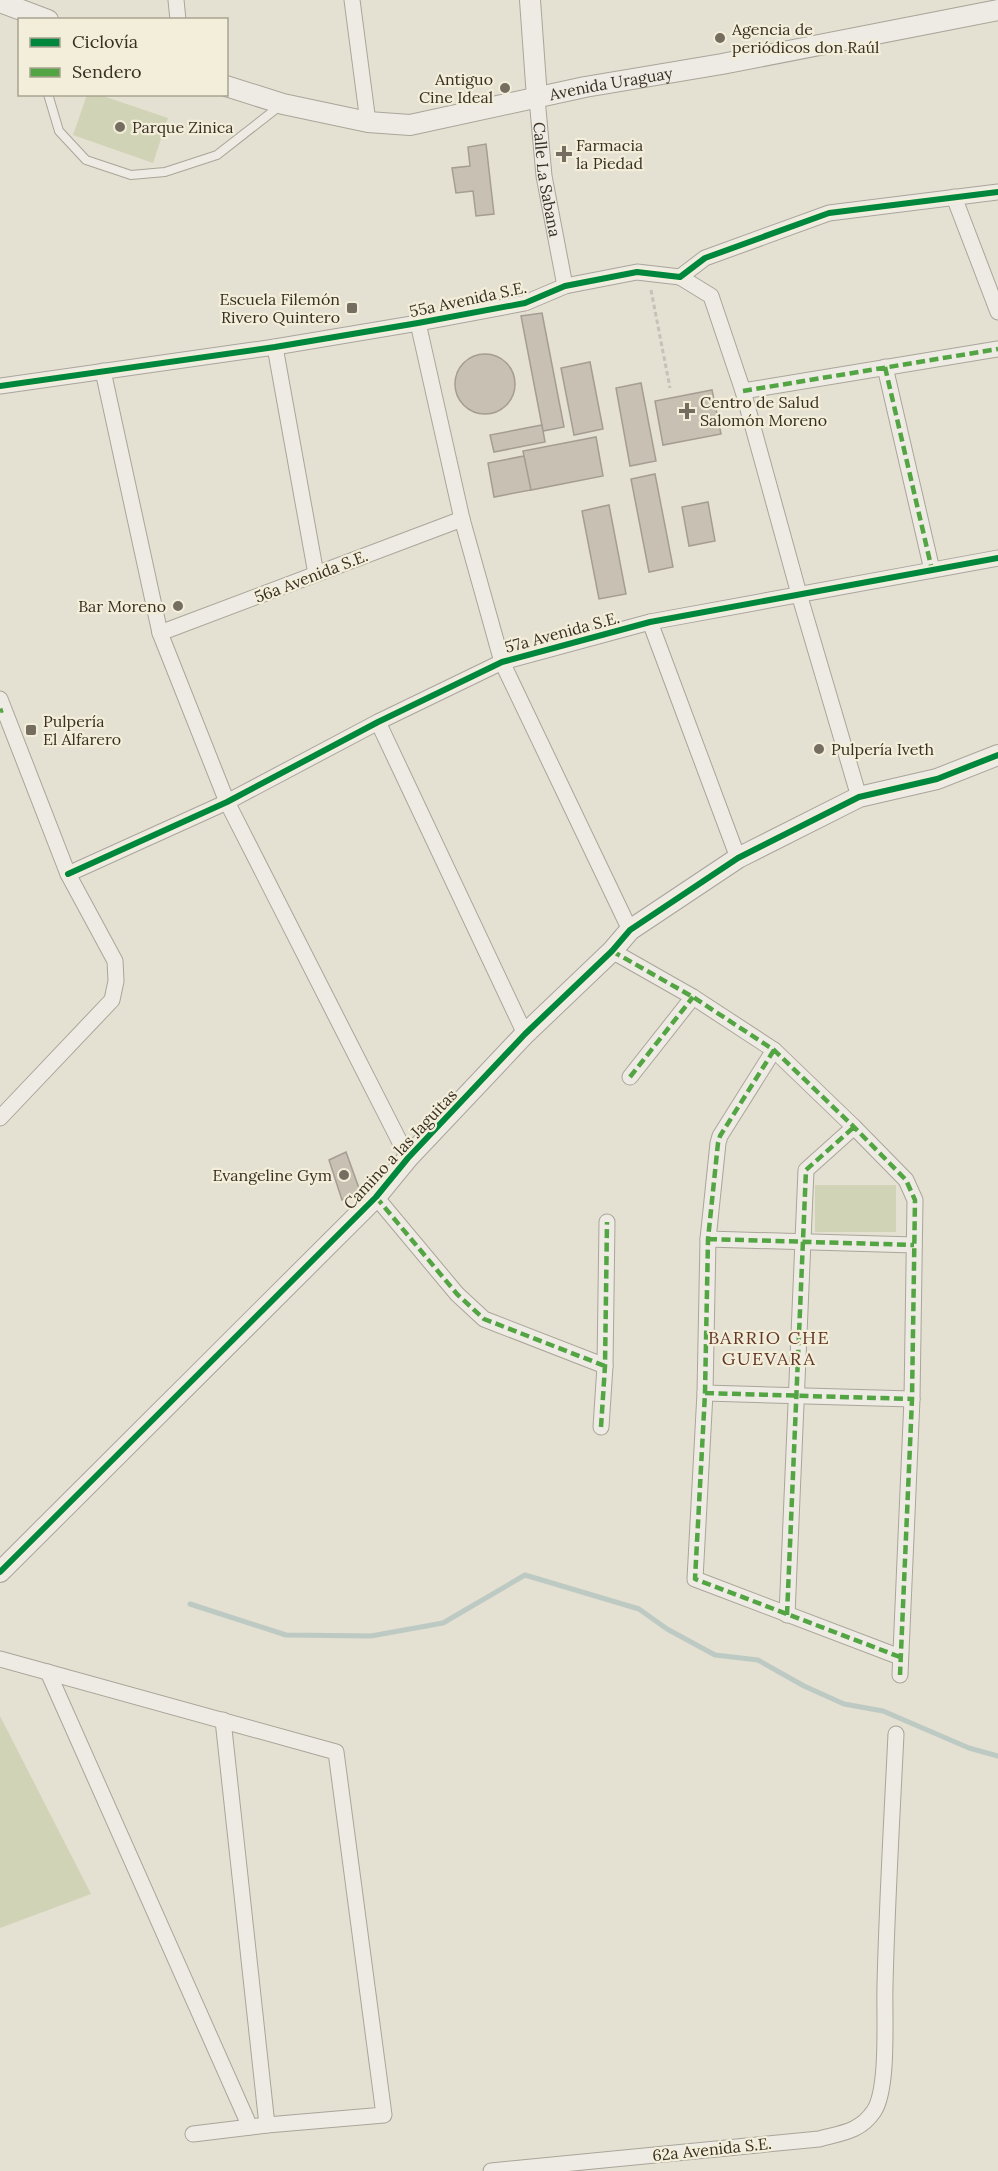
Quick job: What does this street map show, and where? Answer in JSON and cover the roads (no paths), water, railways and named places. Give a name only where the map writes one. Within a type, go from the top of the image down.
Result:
[{"type":"street","points":[[176,0],[178,18]]},
{"type":"street","points":[[352,0],[368,122]]},
{"type":"street","name":"Calle La Sabana","points":[[530,0],[544,176],[564,286]]},
{"type":"street","points":[[0,2],[43,18]]},
{"type":"street","name":"Avenida Uraguay","points":[[228,87],[283,104],[368,122],[410,125],[585,87],[722,64],[998,10]]},
{"type":"street","points":[[859,797],[799,594],[744,391],[711,296],[680,277],[705,258],[829,213],[998,192]]},
{"type":"street","points":[[954,197],[998,312]]},
{"type":"street","name":"55a Avenida S.E.","points":[[0,386],[275,348],[418,323],[525,303],[564,286],[637,272],[680,277]]},
{"type":"street","points":[[418,323],[462,519],[502,662],[630,930]]},
{"type":"street","points":[[275,348],[316,574]]},
{"type":"street","points":[[744,391],[998,349]]},
{"type":"street","points":[[885,367],[932,570]]},
{"type":"street","points":[[103,371],[160,633],[227,802],[408,1158]]},
{"type":"street","name":"56a Avenida S.E.","points":[[160,633],[462,519]]},
{"type":"street","name":"57a Avenida S.E.","points":[[68,874],[227,802],[378,722],[502,662],[650,622],[998,558]]},
{"type":"street","points":[[650,622],[738,858]]},
{"type":"street","points":[[0,1118],[112,1000],[116,981],[115,961],[68,874],[16,738],[1,706]]},
{"type":"street","points":[[378,722],[525,1034]]},
{"type":"street","name":"Camino a las Jaguitas","points":[[0,1572],[376,1197],[408,1158],[525,1034],[612,951],[630,930],[738,858],[859,797],[937,779],[998,755]]},
{"type":"street","points":[[612,951],[693,997],[774,1050],[906,1180],[915,1200],[912,1399],[900,1676]]},
{"type":"street","points":[[630,1077],[693,997]]},
{"type":"street","points":[[774,1050],[720,1136],[718,1143],[708,1239],[705,1393],[695,1579],[900,1657]]},
{"type":"street","points":[[787,1615],[806,1170],[854,1127]]},
{"type":"street","points":[[376,1197],[457,1294],[484,1319],[605,1366]]},
{"type":"street","points":[[601,1427],[605,1366],[607,1222]]},
{"type":"street","points":[[708,1239],[914,1245]]},
{"type":"street","points":[[705,1393],[912,1399]]},
{"type":"street","points":[[0,1659],[336,1752],[384,2115],[193,2134]]},
{"type":"street","points":[[48,1672],[250,2127]]},
{"type":"street","points":[[223,1720],[267,2125]]},
{"type":"street","name":"62a Avenida S.E.","points":[[491,2171],[819,2139],[860,2128],[874,2111],[880,2097],[883,2078],[896,1734]]},
{"type":"lane","points":[[49,96],[58,131],[86,160],[131,175],[165,172],[217,155],[283,104]]},
{"type":"waterway","points":[[190,1604],[286,1635],[371,1636],[443,1623],[525,1575],[639,1609],[667,1629],[715,1655],[758,1660],[804,1686],[844,1704],[883,1711],[969,1748],[998,1756]]},
{"type":"place","name":"Agencia de periódicos don Raúl","points":[[720,38]]},
{"type":"place","name":"Antiguo Cine Ideal","points":[[505,88]]},
{"type":"place","name":"Parque Zinica","points":[[120,127]]},
{"type":"place","name":"Farmacia la Piedad","points":[[564,154]]},
{"type":"place","name":"Escuela Filemón Rivero Quintero","points":[[352,308]]},
{"type":"place","name":"Centro de Salud Salomón Moreno","points":[[687,411]]},
{"type":"place","name":"Bar Moreno","points":[[178,606]]},
{"type":"place","name":"Pulpería El Alfarero","points":[[31,730]]},
{"type":"place","name":"Pulpería Iveth","points":[[819,749]]},
{"type":"place","name":"Evangeline Gym","points":[[344,1175]]},
{"type":"district","name":"BARRIO CHE GUEVARA","points":[[769,1347]]}]
